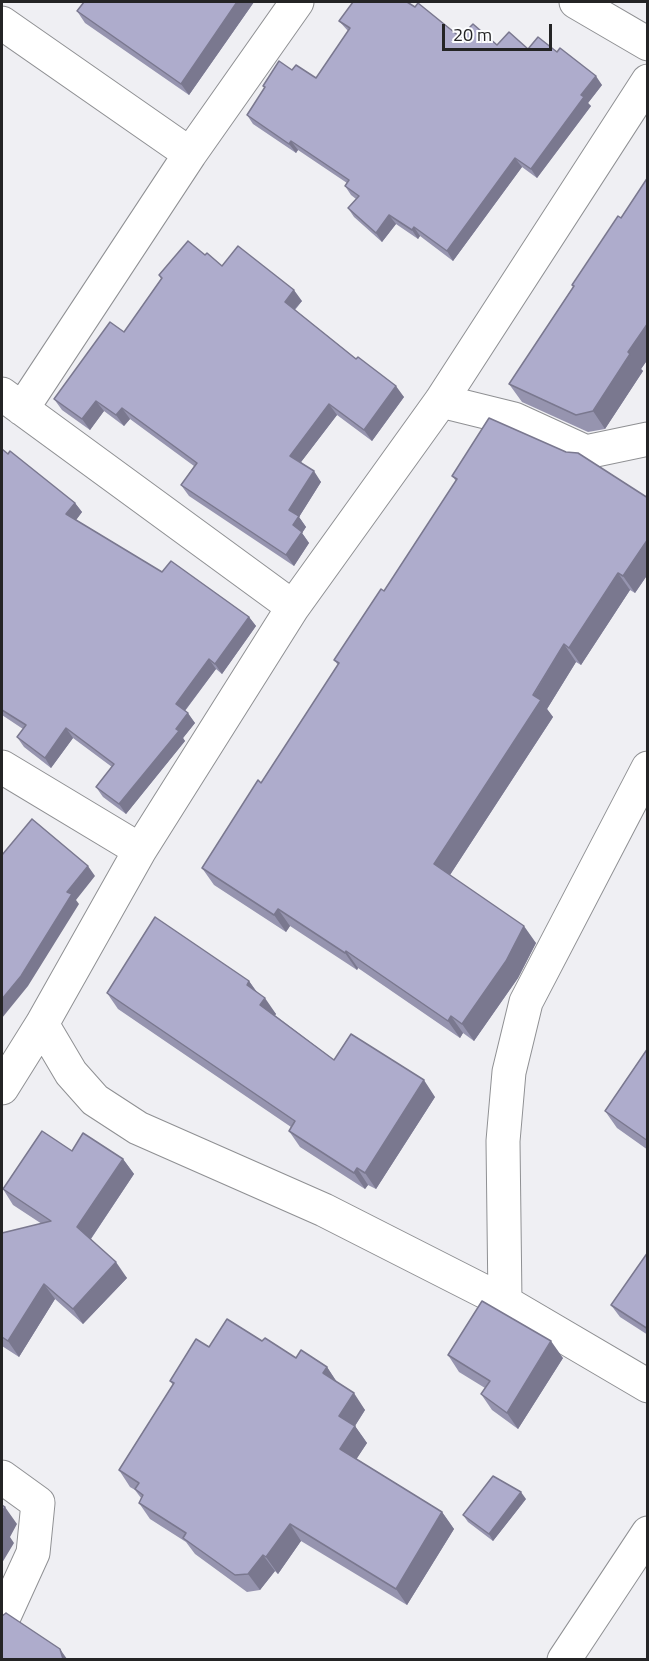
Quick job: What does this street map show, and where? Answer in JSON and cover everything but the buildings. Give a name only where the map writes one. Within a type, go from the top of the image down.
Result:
[{"type":"street","points":[[293,607],[12,402],[297,2]]},
{"type":"street","points":[[576,2],[648,44]]},
{"type":"street","points":[[2,23],[190,154]]},
{"type":"street","points":[[2,1088],[42,1024],[140,850],[293,607],[441,401],[648,81]]},
{"type":"street","points":[[441,401],[514,419],[586,452],[648,439]]},
{"type":"street","points":[[2,767],[140,850]]},
{"type":"street","points":[[505,1302],[503,1142],[509,1072],[526,1002],[648,768]]},
{"type":"street","points":[[42,1024],[71,1073],[95,1100],[138,1128],[324,1210],[505,1302],[648,1386]]},
{"type":"street","points":[[2,1477],[38,1503],[33,1553],[2,1621]]},
{"type":"street","points":[[564,1659],[648,1533]]}]
